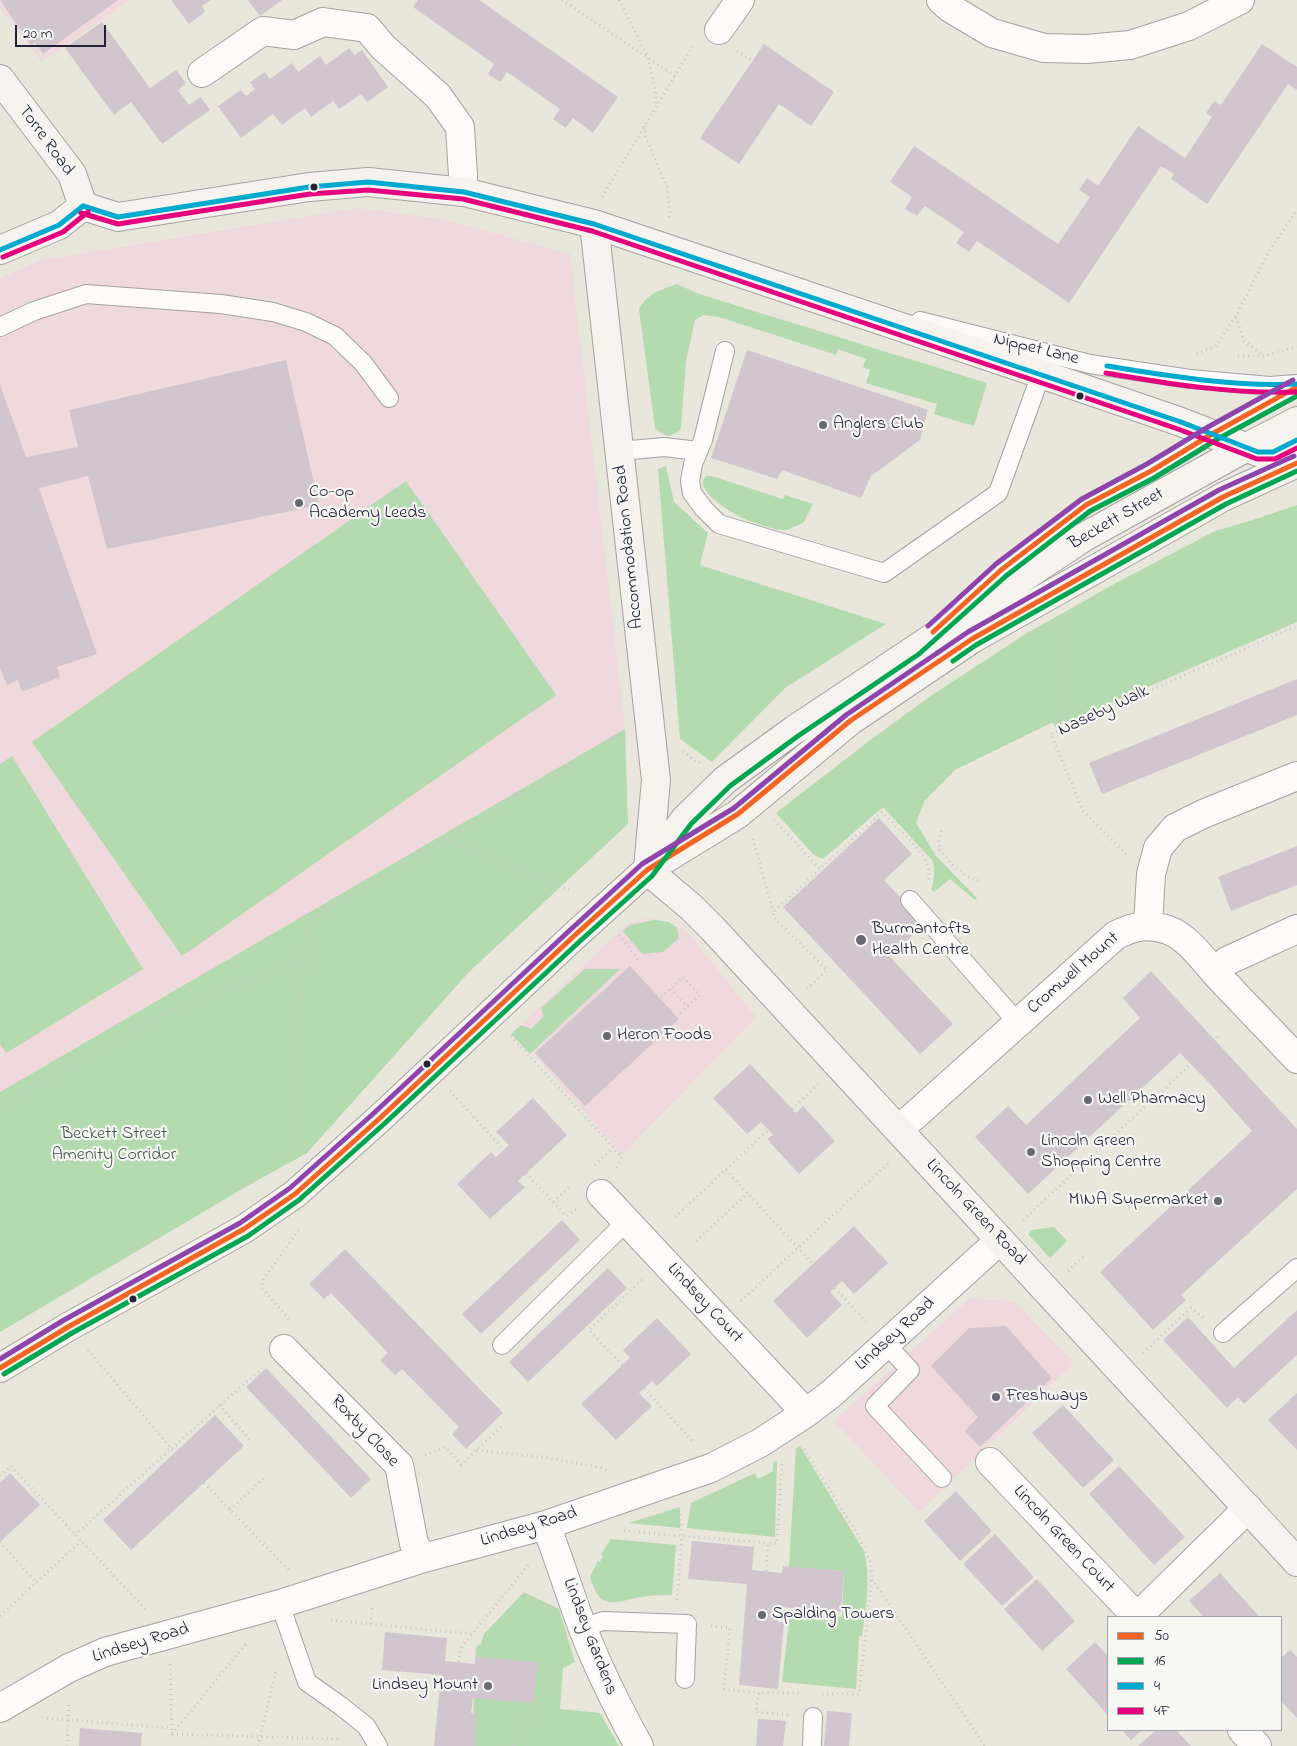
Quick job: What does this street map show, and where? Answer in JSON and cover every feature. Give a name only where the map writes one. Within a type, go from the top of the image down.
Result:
[{"type":"street","points":[[942,0],[950,8],[992,33],[1044,48],[1088,49],[1130,45],[1189,26],[1240,0]]},
{"type":"street","points":[[719,30],[738,1]]},
{"type":"street","points":[[202,74],[263,31],[294,35],[323,22],[367,28],[383,48],[438,96],[460,127],[464,192]]},
{"type":"street","name":"Torre Road","points":[[0,79],[72,174],[83,206]]},
{"type":"street","name":"Nippet Lane","points":[[83,206],[118,217],[308,187],[368,182],[464,192],[594,224],[1042,374],[1181,422],[1258,452],[1273,452],[1297,440]]},
{"type":"street","points":[[0,250],[59,225],[83,206]]},
{"type":"street","name":"Accommodation Road","points":[[594,224],[656,780],[647,870]]},
{"type":"street","name":"Beckett Street","points":[[647,870],[685,819],[725,780],[786,735],[914,648],[1084,537],[1297,421]]},
{"type":"street","name":"Beckett Street","points":[[0,1368],[68,1327],[244,1229],[295,1194],[380,1119],[579,931],[647,870],[738,814],[850,721],[972,639],[1223,496],[1297,463]]},
{"type":"street","points":[[1148,926],[1151,874],[1158,848],[1176,828],[1203,814],[1297,776]]},
{"type":"street","name":"Lincoln Green Road","points":[[647,870],[698,913],[1297,1562]]},
{"type":"street","name":"Cromwell Mount","points":[[898,1128],[913,1118],[1116,934],[1133,927],[1148,926],[1170,930],[1192,947],[1297,1059]]},
{"type":"street","points":[[1227,961],[1297,929]]},
{"type":"street","name":"Lindsey Court","points":[[601,1194],[806,1413]]},
{"type":"street","name":"Lindsey Road","points":[[0,1708],[54,1676],[105,1652],[170,1634],[283,1615],[311,1594],[424,1558],[548,1531],[711,1468],[760,1443],[831,1394],[1000,1240]]},
{"type":"street","name":"Roxby Close","points":[[284,1349],[399,1464],[414,1544],[424,1558]]},
{"type":"street","name":"Lincoln Green Court","points":[[990,1462],[1136,1616]]},
{"type":"street","name":"Lincoln Green Court","points":[[1138,1616],[1248,1508]]},
{"type":"street","name":"Lindsey Gardens","points":[[548,1531],[582,1628],[610,1694],[639,1746]]},
{"type":"street","points":[[1243,1731],[1258,1746]]},
{"type":"lane","name":"Nippet Lane","points":[[779,285],[1090,364],[1190,379],[1270,386],[1297,386]]},
{"type":"lane","points":[[0,327],[34,311],[86,294],[221,304],[273,312],[306,322],[335,336],[363,363],[389,398]]},
{"type":"lane","points":[[726,351],[703,440],[693,464],[690,481],[692,493],[719,524],[884,573],[998,493],[1042,374]]},
{"type":"lane","name":"Beckett Street","points":[[914,648],[1001,570],[1086,505],[1151,471],[1297,386]]},
{"type":"lane","points":[[620,451],[664,447],[698,451]]},
{"type":"lane","points":[[910,900],[1018,1023]]},
{"type":"lane","points":[[502,1344],[626,1222]]},
{"type":"lane","points":[[1223,1333],[1297,1268]]},
{"type":"lane","points":[[886,1344],[910,1370],[876,1406],[942,1478]]},
{"type":"lane","points":[[283,1615],[307,1682],[366,1726],[376,1743]]},
{"type":"lane","points":[[582,1628],[603,1622],[681,1624],[686,1679]]},
{"type":"lane","points":[[812,1746],[813,1717]]},
{"type":"path","points":[[562,0],[675,76]]},
{"type":"path","points":[[619,0],[648,57],[655,88],[656,108]]},
{"type":"path","points":[[594,224],[599,202],[707,23],[719,30]]},
{"type":"path","points":[[645,125],[646,138],[667,187],[670,214],[660,246]]},
{"type":"path","points":[[1201,356],[1193,356],[1216,346],[1236,316],[1269,251],[1297,210]]},
{"type":"path","points":[[1236,316],[1244,340],[1264,356]]},
{"type":"path","points":[[1234,357],[1264,356],[1297,347]]},
{"type":"path","points":[[1061,729],[1065,696],[1062,616],[1068,585]]},
{"type":"path","name":"Naseby Walk","points":[[1129,856],[1083,811],[1051,734],[1297,626]]},
{"type":"path","points":[[289,1162],[306,921],[623,732]]},
{"type":"path","points":[[773,912],[882,812],[920,852],[926,861],[930,874],[927,885],[910,900]]},
{"type":"path","points":[[769,814],[820,868]]},
{"type":"path","points":[[942,829],[939,841],[940,849],[953,866],[966,877],[980,882]]},
{"type":"path","points":[[752,837],[774,918],[827,970],[801,996]]},
{"type":"path","points":[[443,839],[570,890]]},
{"type":"path","points":[[934,853],[940,849]]},
{"type":"path","points":[[926,861],[930,857]]},
{"type":"path","points":[[614,930],[639,960]]},
{"type":"path","points":[[0,1107],[161,1015],[304,959]]},
{"type":"path","points":[[661,997],[683,977],[700,995],[678,1015]]},
{"type":"path","points":[[670,989],[688,1007]]},
{"type":"path","points":[[506,1030],[622,1157],[601,1194],[566,1216],[526,1173]]},
{"type":"path","points":[[1214,1040],[1219,1036]]},
{"type":"path","points":[[1020,1222],[1191,1064]]},
{"type":"path","points":[[792,1109],[822,1080]]},
{"type":"path","points":[[445,1085],[504,1150]]},
{"type":"path","points":[[675,1217],[768,1130]]},
{"type":"path","points":[[593,1166],[613,1148]]},
{"type":"path","points":[[741,1301],[894,1158]]},
{"type":"path","points":[[726,1170],[813,1264]]},
{"type":"path","points":[[553,1202],[573,1184]]},
{"type":"path","points":[[696,1241],[748,1193]]},
{"type":"path","points":[[75,1535],[301,1333],[261,1287],[264,1278],[301,1226]]},
{"type":"path","points":[[1066,1273],[1084,1255]]},
{"type":"path","points":[[622,1365],[589,1330],[647,1276]]},
{"type":"path","points":[[835,1288],[886,1344]]},
{"type":"path","points":[[1142,1354],[1190,1308],[1223,1333]]},
{"type":"path","points":[[86,1348],[176,1453]]},
{"type":"path","points":[[644,1388],[699,1448]]},
{"type":"path","points":[[219,1406],[252,1442]]},
{"type":"path","points":[[399,1464],[445,1447],[461,1465],[502,1425]]},
{"type":"path","points":[[803,1448],[858,1535],[871,1564],[872,1578],[859,1694],[814,1694]]},
{"type":"path","points":[[477,1450],[549,1458],[602,1468],[610,1472]]},
{"type":"path","points":[[618,1530],[777,1543],[782,1460]]},
{"type":"path","points":[[0,1476],[11,1466],[170,1634],[172,1734]]},
{"type":"path","points":[[230,1510],[265,1478]]},
{"type":"path","points":[[204,1483],[311,1594]]},
{"type":"path","points":[[678,1502],[682,1536],[681,1624],[730,1628],[724,1688],[759,1693],[804,1693]]},
{"type":"path","points":[[459,1662],[460,1649],[548,1531]]},
{"type":"path","points":[[0,1616],[81,1541]]},
{"type":"path","points":[[0,1542],[36,1582]]},
{"type":"path","points":[[766,1571],[768,1543]]},
{"type":"path","points":[[872,1578],[985,1746]]},
{"type":"path","points":[[258,1746],[283,1615],[472,1634]]},
{"type":"path","points":[[514,1746],[582,1628]]},
{"type":"path","points":[[172,1734],[248,1642]]},
{"type":"path","points":[[759,1693],[756,1712],[813,1717]]},
{"type":"path","points":[[39,1718],[171,1728]]},
{"type":"path","points":[[67,1746],[69,1720]]},
{"type":"path","points":[[172,1734],[260,1736],[376,1743]]},
{"type":"shaded area","points":[[0,0],[130,0],[42,62],[0,7]]},
{"type":"shaded area","name":"Co-op Academy Leeds","points":[[359,208],[446,220],[570,254],[625,729],[443,839],[0,1100],[0,278],[41,260]]},
{"type":"shaded area","points":[[650,918],[668,922],[686,931],[756,1017],[622,1155],[514,1031],[629,923]]},
{"type":"shaded area","points":[[969,1299],[1014,1301],[1074,1363],[919,1512],[834,1421]]},
{"type":"green space","points":[[677,284],[699,294],[987,383],[974,426],[934,414],[937,404],[866,383],[870,370],[863,367],[866,359],[838,349],[836,355],[719,317],[703,315],[695,320],[686,361],[681,428],[674,434],[665,435],[655,428],[639,309],[650,296]]},
{"type":"green space","points":[[666,466],[674,502],[708,533],[700,565],[886,624],[785,688],[712,762],[680,739],[658,469]]},
{"type":"green space","points":[[706,476],[712,476],[783,499],[785,495],[813,504],[804,522],[785,530],[769,528],[743,518],[717,502],[705,489],[703,482]]},
{"type":"green space","points":[[406,481],[556,695],[182,956],[32,742]]},
{"type":"green space","points":[[1297,505],[1297,622],[1067,722],[1061,721],[1061,726],[1056,728],[1051,723],[955,770],[925,800],[916,823],[936,856],[977,898],[975,900],[950,879],[934,892],[931,889],[934,879],[933,861],[883,807],[823,859],[814,855],[776,813],[932,695],[1024,635],[1116,583],[1215,531]]},
{"type":"green space","name":"Beckett Street Amenity Corridor","points":[[625,729],[628,824],[469,972],[307,1153],[249,1185],[0,1332],[0,1092]]},
{"type":"green space","points":[[12,756],[143,969],[6,1053],[0,1044],[0,764]]},
{"type":"green space","points":[[654,920],[669,922],[677,928],[679,938],[663,952],[642,954],[623,931],[630,925]]},
{"type":"green space","points":[[585,969],[620,969],[530,1054],[511,1034],[521,1025],[531,1029],[544,1016],[541,1008]]},
{"type":"green space","points":[[1054,1227],[1067,1241],[1050,1258],[1028,1234],[1032,1230]]},
{"type":"green space","points":[[800,1446],[864,1551],[867,1593],[862,1636],[859,1636],[856,1689],[782,1682],[790,1613],[842,1617],[844,1571],[789,1567],[796,1448]]},
{"type":"green space","points":[[777,1461],[775,1537],[687,1528],[691,1503],[755,1473],[758,1479],[773,1471],[773,1462]]},
{"type":"green space","points":[[680,1507],[680,1528],[629,1523]]},
{"type":"green space","points":[[611,1539],[676,1545],[672,1595],[650,1596],[619,1602],[602,1599],[597,1594],[590,1577]]},
{"type":"green space","points":[[524,1592],[559,1609],[575,1662],[563,1668],[560,1709],[600,1713],[619,1746],[472,1746],[476,1647],[481,1644],[484,1634]]},
{"type":"building","points":[[0,0],[118,0],[43,54],[35,42],[31,45]]},
{"type":"building","points":[[171,0],[211,0],[202,6],[205,12],[189,24]]},
{"type":"building","points":[[248,0],[282,0],[260,16]]},
{"type":"building","points":[[418,0],[479,0],[618,97],[593,133],[573,118],[566,128],[553,119],[560,109],[507,72],[500,82],[488,74],[494,64],[413,7]]},
{"type":"building","points":[[102,22],[150,88],[176,70],[186,83],[178,90],[189,105],[201,97],[210,110],[162,144],[131,102],[114,115],[65,48]]},
{"type":"building","points":[[764,44],[834,92],[811,126],[779,104],[739,164],[700,138]]},
{"type":"building","points":[[1262,44],[1297,67],[1297,90],[1288,84],[1207,204],[1171,179],[1174,174],[1161,166],[1069,303],[977,241],[969,252],[956,243],[964,232],[925,206],[917,216],[905,209],[912,197],[890,182],[914,146],[1058,244],[1090,197],[1079,190],[1087,178],[1098,186],[1138,126],[1185,158],[1212,117],[1206,113],[1214,101],[1221,105]]},
{"type":"building","points":[[349,48],[354,55],[362,50],[388,87],[367,102],[361,94],[339,109],[333,101],[311,117],[305,108],[282,125],[273,114],[241,138],[218,106],[241,90],[246,96],[255,89],[250,82],[265,72],[270,79],[292,63],[298,72],[320,56],[326,65]]},
{"type":"building","name":"Anglers Club","points":[[747,350],[928,410],[920,440],[871,476],[861,498],[782,470],[777,479],[711,458]]},
{"type":"building","points":[[286,360],[319,505],[107,549],[88,476],[39,488],[97,654],[57,667],[60,677],[22,692],[18,680],[7,685],[0,668],[0,385],[26,457],[78,447],[69,410]]},
{"type":"building","points":[[1297,679],[1297,715],[1102,794],[1089,763]]},
{"type":"building","name":"Burmantofts Health Centre","points":[[879,818],[912,854],[884,880],[925,924],[890,957],[953,1024],[920,1054],[783,907]]},
{"type":"building","points":[[1297,846],[1297,885],[1231,911],[1218,877]]},
{"type":"building","name":"Heron Foods","points":[[630,966],[679,1019],[585,1106],[535,1053]]},
{"type":"building","name":"Lincoln Green Shopping Centre","points":[[1151,971],[1297,1129],[1297,1189],[1181,1295],[1186,1300],[1153,1330],[1100,1272],[1252,1131],[1212,1086],[1180,1053],[1028,1194],[975,1137],[1008,1106],[1026,1125],[1140,1018],[1123,998]]},
{"type":"building","points":[[750,1064],[796,1113],[803,1106],[835,1141],[799,1174],[767,1139],[773,1135],[761,1122],[747,1134],[713,1098]]},
{"type":"building","points":[[533,1098],[567,1135],[518,1181],[525,1187],[490,1219],[457,1184],[491,1152],[496,1157],[509,1145],[496,1132]]},
{"type":"building","points":[[562,1220],[580,1240],[481,1334],[462,1314]]},
{"type":"building","points":[[854,1226],[888,1263],[854,1294],[842,1281],[830,1292],[842,1305],[807,1338],[773,1301]]},
{"type":"building","points":[[345,1249],[503,1413],[466,1449],[452,1434],[459,1427],[402,1369],[395,1375],[380,1360],[388,1353],[331,1293],[324,1299],[309,1284]]},
{"type":"building","points":[[608,1268],[627,1288],[528,1382],[509,1362]]},
{"type":"building","points":[[1297,1310],[1297,1355],[1244,1404],[1238,1397],[1227,1408],[1163,1340],[1188,1317],[1234,1368]]},
{"type":"building","points":[[657,1318],[691,1354],[657,1386],[652,1381],[639,1393],[652,1406],[616,1440],[581,1404],[630,1358],[623,1350]]},
{"type":"building","name":"Freshways","points":[[1006,1326],[1052,1378],[980,1447],[965,1431],[978,1417],[931,1366],[969,1328]]},
{"type":"building","points":[[266,1368],[371,1479],[351,1498],[246,1387]]},
{"type":"building","points":[[1297,1393],[1297,1450],[1268,1420]]},
{"type":"building","points":[[1063,1405],[1114,1460],[1083,1488],[1032,1433]]},
{"type":"building","points":[[215,1415],[244,1446],[131,1550],[103,1520]]},
{"type":"building","points":[[1119,1466],[1185,1537],[1154,1565],[1089,1494]]},
{"type":"building","points":[[10,1473],[40,1505],[0,1542],[0,1483]]},
{"type":"building","points":[[956,1491],[992,1531],[960,1561],[924,1521]]},
{"type":"building","points":[[995,1534],[1034,1577],[1002,1606],[963,1564]]},
{"type":"building","name":"Spalding Towers","points":[[692,1541],[754,1547],[752,1570],[782,1573],[783,1566],[844,1571],[841,1612],[779,1607],[778,1622],[784,1622],[778,1689],[739,1685],[747,1584],[688,1579]]},
{"type":"building","points":[[1220,1573],[1259,1616],[1203,1616],[1189,1601]]},
{"type":"building","points":[[1037,1579],[1075,1621],[1042,1651],[1004,1609]]},
{"type":"building","name":"Lindsey Mount","points":[[385,1632],[447,1638],[445,1661],[475,1664],[476,1657],[538,1662],[534,1703],[473,1698],[471,1713],[477,1713],[475,1746],[434,1746],[441,1675],[382,1670]]},
{"type":"building","points":[[1095,1642],[1107,1655],[1107,1714],[1066,1669]]},
{"type":"building","points":[[1290,1650],[1297,1657],[1297,1718],[1282,1702],[1282,1657]]},
{"type":"building","points":[[827,1711],[852,1713],[849,1746],[824,1746]]},
{"type":"building","points":[[758,1719],[786,1721],[783,1746],[756,1746]]},
{"type":"building","points":[[80,1728],[142,1733],[141,1746],[79,1746]]},
{"type":"building","points":[[1123,1731],[1141,1731],[1131,1740]]},
{"type":"building","points":[[1155,1731],[1177,1731],[1191,1746],[1138,1746]]},
{"type":"transit line","name":"4","points":[[83,206],[118,217],[309,187],[368,182],[464,192],[594,224],[1181,422],[1258,452],[1273,452],[1297,440]]},
{"type":"transit line","name":"4F","points":[[81,213],[118,224],[310,194],[368,190],[463,199],[592,231],[1178,429],[1257,459],[1275,459],[1297,448]]},
{"type":"transit line","name":"4","points":[[0,250],[59,225],[83,206]]},
{"type":"transit line","name":"4F","points":[[3,257],[63,232],[88,212]]},
{"type":"transit line","name":"4","points":[[1107,366],[1225,382],[1297,384]]},
{"type":"transit line","name":"4F","points":[[1106,373],[1225,390],[1297,392]]},
{"type":"transit line","points":[[928,626],[996,564],[1082,499],[1293,380]]},
{"type":"transit line","name":"50","points":[[933,632],[1001,570],[1086,505],[1151,471],[1212,434],[1297,387]]},
{"type":"transit line","name":"16","points":[[4,1374],[72,1333],[248,1236],[299,1200],[652,876],[691,824],[730,786],[798,736],[919,654],[1006,576],[1090,511],[1154,478],[1216,440],[1297,396]]},
{"type":"transit line","points":[[0,1359],[64,1320],[240,1223],[290,1188],[374,1113],[642,864],[734,808],[846,715],[968,632],[1219,490],[1294,456]]},
{"type":"transit line","name":"50","points":[[0,1368],[68,1327],[244,1229],[295,1194],[379,1119],[647,870],[738,814],[850,721],[972,639],[1223,497],[1297,463]]},
{"type":"transit line","name":"16","points":[[953,661],[976,645],[1226,504],[1297,471]]},
{"type":"place","name":"Anglers Club","points":[[823,425]]},
{"type":"place","name":"Co-op Academy Leeds","points":[[299,503]]},
{"type":"place","name":"Burmantofts Health Centre","points":[[861,940]]},
{"type":"place","name":"Heron Foods","points":[[607,1036]]},
{"type":"place","name":"Well Pharmacy","points":[[1088,1100]]},
{"type":"place","name":"Lincoln Green Shopping Centre","points":[[1031,1152]]},
{"type":"place","name":"MINA Supermarket","points":[[1218,1201]]},
{"type":"place","name":"Freshways","points":[[996,1397]]},
{"type":"place","name":"Spalding Towers","points":[[762,1615]]},
{"type":"place","name":"Lindsey Mount","points":[[488,1686]]}]
